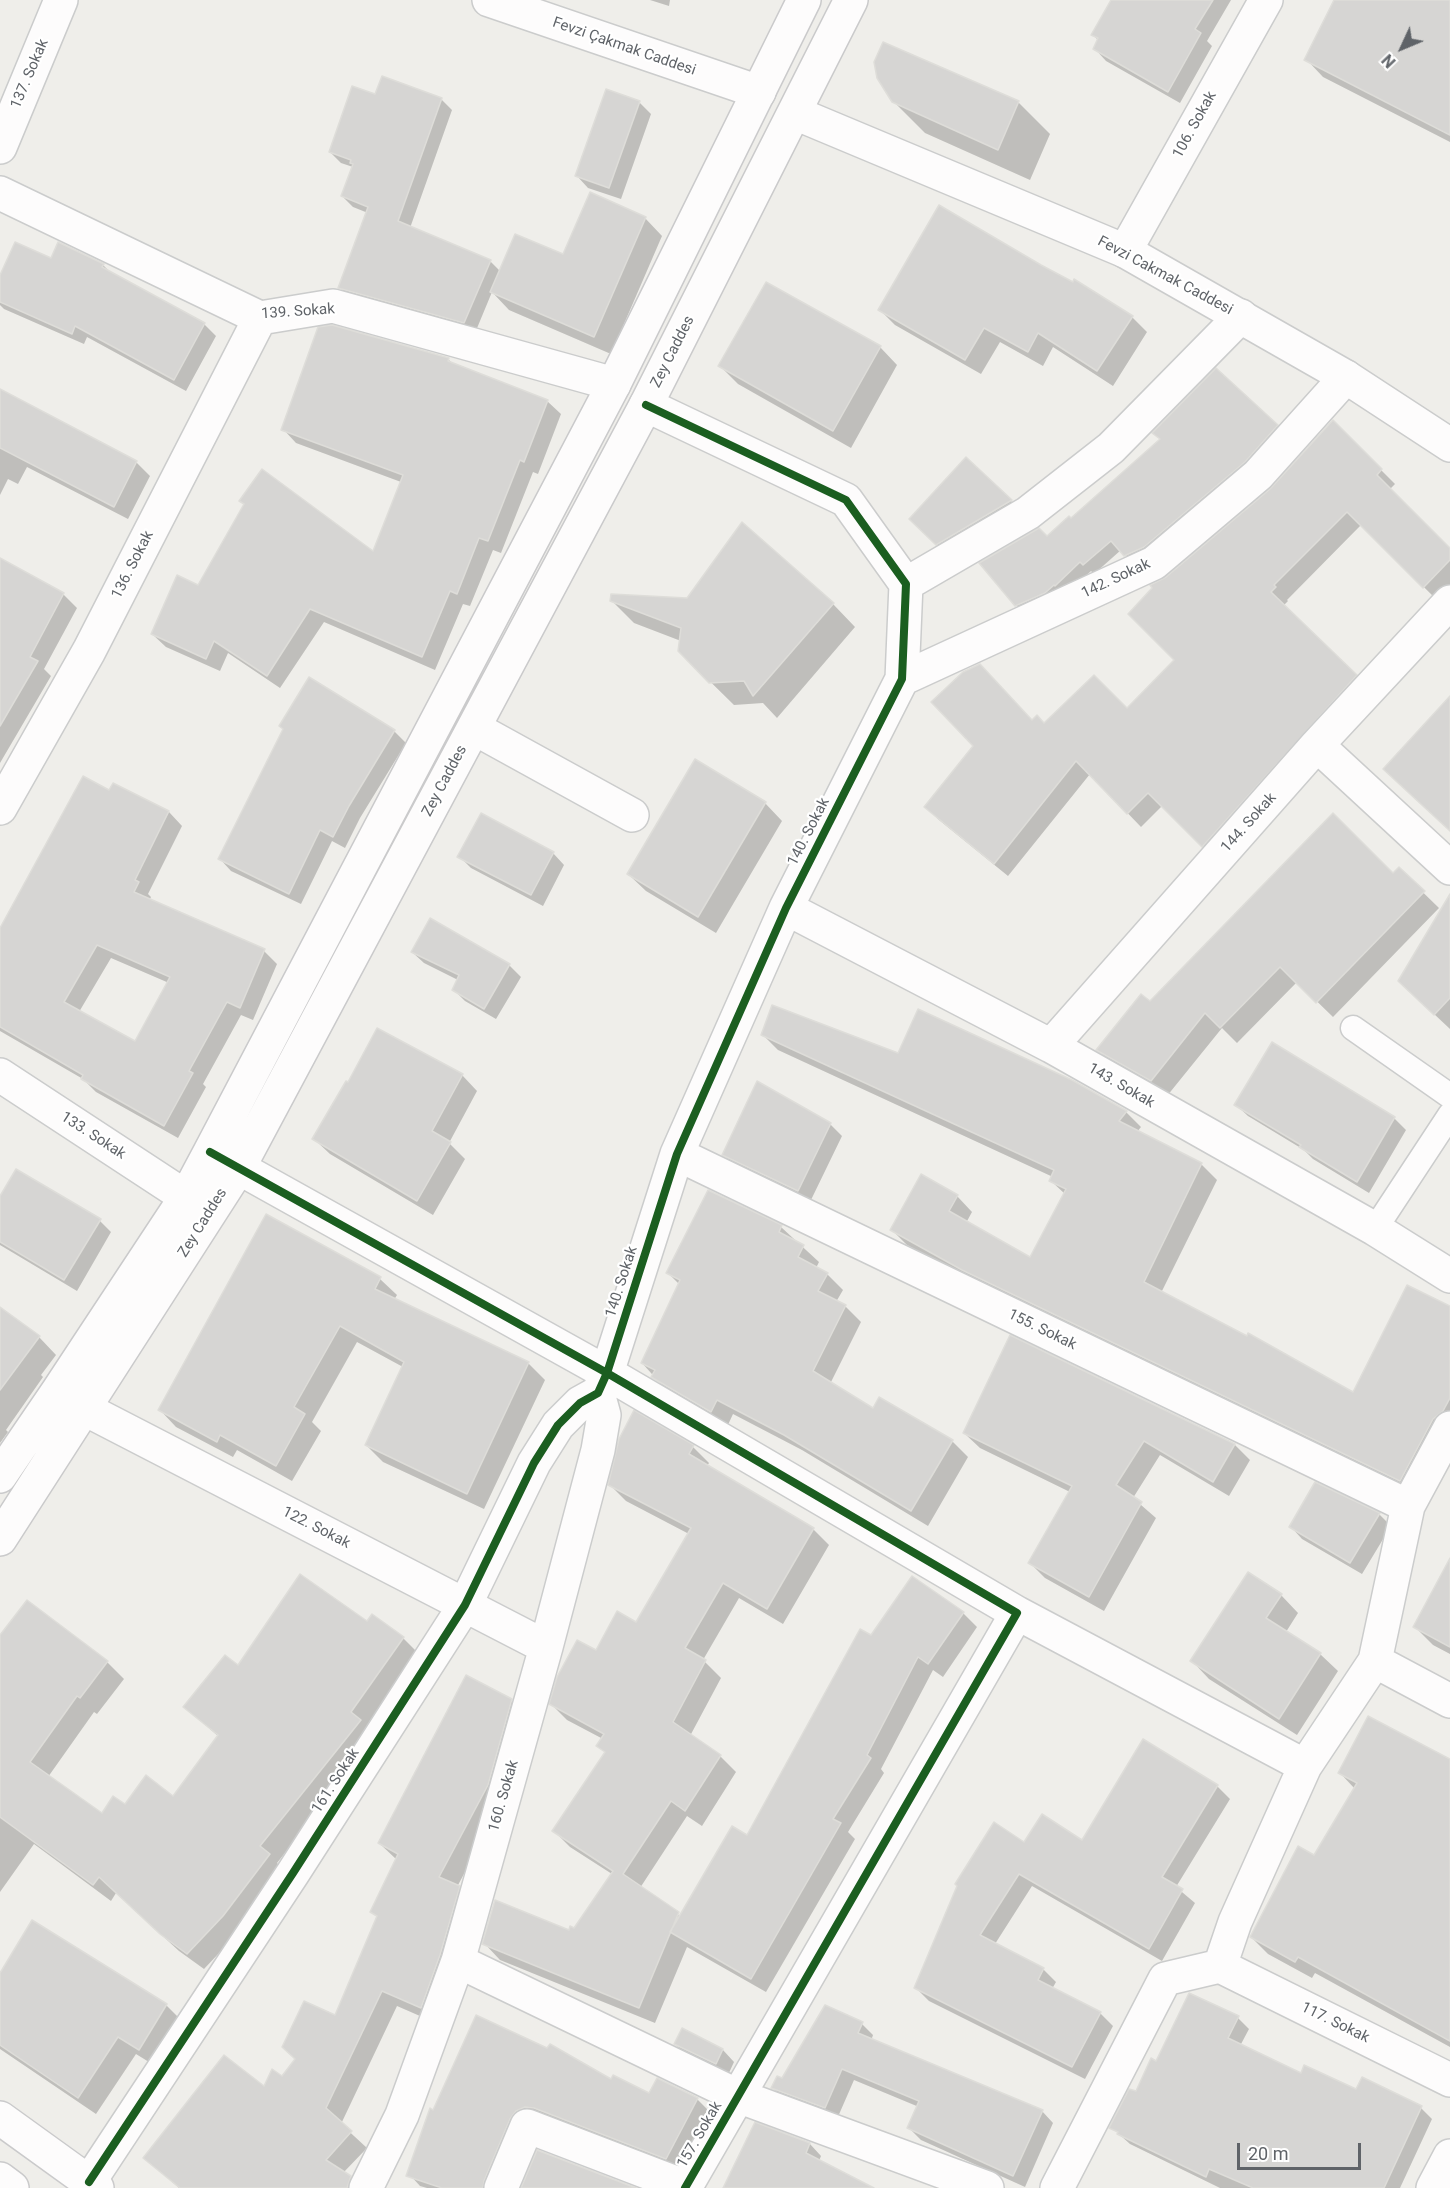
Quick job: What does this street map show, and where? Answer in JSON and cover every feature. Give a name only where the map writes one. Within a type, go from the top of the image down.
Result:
[{"type":"street","name":"137. Sokak","points":[[0,147],[61,0]]},
{"type":"street","name":"Fevzi Çakmak Caddesi","points":[[489,0],[759,92]]},
{"type":"street","name":"Zey Caddes","points":[[0,1476],[186,1197],[614,384],[804,0]]},
{"type":"street","name":"Zey Caddes","points":[[0,1539],[238,1169],[646,405],[851,0]]},
{"type":"street","name":"106. Sokak","points":[[1125,251],[1266,0]]},
{"type":"street","name":"Fevzi Cakmak Caddesi","points":[[795,113],[1125,251],[1346,377],[1450,446]]},
{"type":"street","name":"139. Sokak","points":[[0,193],[260,318],[333,306],[614,384]]},
{"type":"street","points":[[646,405],[846,500],[906,584],[1028,513],[1111,448],[1241,316]]},
{"type":"street","name":"136. Sokak","points":[[0,808],[89,651],[260,318]]},
{"type":"street","name":"142. Sokak","points":[[902,679],[1154,562],[1258,475],[1346,377]]},
{"type":"street","name":"140. Sokak","points":[[602,1383],[677,1154],[786,908],[902,679],[906,584]]},
{"type":"street","name":"144. Sokak","points":[[1051,1046],[1317,745],[1450,603]]},
{"type":"street","points":[[474,728],[632,815]]},
{"type":"street","points":[[1317,745],[1450,868]]},
{"type":"street","name":"143. Sokak","points":[[786,908],[1051,1046],[1374,1229],[1450,1276]]},
{"type":"street","name":"133. Sokak","points":[[0,1075],[186,1197]]},
{"type":"street","points":[[210,1152],[602,1383],[1017,1613],[1305,1766]]},
{"type":"street","name":"155. Sokak","points":[[677,1154],[1408,1506]]},
{"type":"street","name":"161. Sokak","points":[[93,2185],[465,1605],[534,1463],[558,1425],[602,1383]]},
{"type":"street","name":"160. Sokak","points":[[366,2188],[402,2115],[458,1961],[546,1647],[598,1450],[604,1415],[602,1383]]},
{"type":"street","name":"122. Sokak","points":[[85,1409],[546,1647]]},
{"type":"street","points":[[1058,2188],[1165,1979],[1220,1966],[1235,1922],[1305,1766],[1376,1661],[1408,1506],[1450,1428]]},
{"type":"street","name":"157. Sokak","points":[[685,2188],[1017,1613]]},
{"type":"street","points":[[1376,1661],[1450,1701]]},
{"type":"street","points":[[458,1961],[738,2096],[987,2188]]},
{"type":"street","name":"117. Sokak","points":[[1220,1966],[1450,2079]]},
{"type":"street","points":[[0,2118],[93,2185]]},
{"type":"street","points":[[501,2188],[526,2126],[685,2188]]},
{"type":"street","points":[[1433,2188],[1450,2156]]},
{"type":"street","points":[[0,2179],[12,2188]]},
{"type":"lane","points":[[1353,1028],[1450,1096]]},
{"type":"lane","points":[[1374,1229],[1450,1115]]},
{"type":"building","points":[[1111,0],[1213,0],[1195,29],[1201,33],[1168,92],[1093,49],[1098,38],[1091,35]]},
{"type":"building","points":[[1334,0],[1450,0],[1450,135],[1304,60]]},
{"type":"building","points":[[883,42],[1019,101],[998,150],[892,102],[877,78],[874,62]]},
{"type":"building","points":[[382,76],[442,98],[398,221],[491,260],[464,323],[338,288],[368,207],[341,196],[353,164],[350,163],[351,160],[329,152],[352,86],[375,94]]},
{"type":"building","points":[[606,89],[640,101],[609,188],[575,176]]},
{"type":"building","points":[[590,192],[646,217],[594,337],[490,292],[515,234],[563,254]]},
{"type":"building","points":[[939,205],[1041,265],[1073,282],[1074,279],[1133,316],[1097,371],[1038,333],[1028,352],[984,328],[965,360],[878,310]]},
{"type":"building","points":[[15,242],[51,258],[58,242],[104,264],[102,267],[205,323],[174,380],[75,326],[72,334],[0,302],[0,275]]},
{"type":"building","points":[[766,282],[881,346],[833,431],[718,366]]},
{"type":"building","points":[[332,325],[449,358],[448,361],[548,400],[524,462],[520,460],[488,541],[479,538],[457,594],[450,591],[422,657],[310,609],[267,676],[214,641],[206,659],[151,634],[177,575],[198,585],[244,504],[239,501],[262,469],[373,551],[403,475],[281,430],[318,327]]},
{"type":"building","points":[[1216,368],[1278,425],[1245,462],[1144,547],[1124,556],[1111,541],[1083,565],[1080,562],[1045,593],[1015,606],[979,563],[1039,528],[1047,536],[1069,516],[1071,518],[1160,439],[1152,433]]},
{"type":"building","points":[[0,389],[137,461],[114,507],[0,448]]},
{"type":"building","points":[[1333,420],[1382,469],[1377,475],[1450,548],[1450,560],[1423,588],[1347,512],[1274,585],[1276,587],[1271,592],[1357,675],[1202,847],[1148,793],[1127,814],[1076,761],[994,864],[924,807],[973,746],[931,702],[963,672],[980,664],[1032,720],[1037,715],[1044,723],[1094,675],[1127,708],[1174,660],[1128,614],[1152,588],[1150,585],[1166,577],[1270,489]]},
{"type":"building","points":[[966,457],[1012,500],[936,545],[909,519]]},
{"type":"building","points":[[742,522],[834,603],[753,696],[744,681],[709,683],[678,651],[681,628],[610,601],[611,594],[687,598]]},
{"type":"building","points":[[0,558],[64,593],[30,657],[38,661],[0,726]]},
{"type":"building","points":[[309,677],[395,730],[333,837],[320,830],[289,894],[218,859],[283,729],[279,726]]},
{"type":"building","points":[[1450,696],[1450,831],[1383,769]]},
{"type":"building","points":[[695,759],[766,802],[698,917],[627,874]]},
{"type":"building","points":[[83,776],[109,790],[113,783],[169,811],[135,880],[139,882],[134,892],[265,949],[240,1008],[227,1002],[189,1071],[193,1073],[164,1126],[81,1079],[83,1075],[0,1027],[0,928]],"holes":[[[97,945],[170,977],[135,1041],[64,1002]]]},
{"type":"building","points":[[481,813],[554,852],[531,895],[457,857]]},
{"type":"building","points":[[1333,813],[1393,873],[1399,867],[1425,891],[1316,1003],[1280,967],[1220,1028],[1205,1013],[1151,1081],[1096,1050],[1141,994],[1150,1001]]},
{"type":"building","points":[[1450,894],[1450,998],[1434,1015],[1398,981]]},
{"type":"building","points":[[430,918],[510,964],[484,1009],[452,990],[459,975],[411,952]]},
{"type":"building","points":[[772,1005],[898,1053],[918,1009],[1072,1080],[1127,1111],[1119,1121],[1202,1163],[1144,1282],[1247,1336],[1248,1333],[1353,1392],[1407,1285],[1450,1306],[1450,1398],[1443,1411],[1433,1419],[1400,1481],[962,1270],[890,1230],[921,1174],[958,1195],[949,1211],[1030,1257],[1066,1189],[1049,1181],[1054,1170],[761,1035]]},
{"type":"building","points":[[377,1028],[463,1074],[432,1131],[451,1142],[417,1201],[312,1139],[346,1081],[348,1082]]},
{"type":"building","points":[[1272,1042],[1395,1117],[1357,1182],[1234,1105]]},
{"type":"building","points":[[757,1081],[831,1123],[798,1191],[722,1155]]},
{"type":"building","points":[[16,1169],[101,1219],[64,1280],[0,1242],[0,1196]]},
{"type":"building","points":[[708,1190],[782,1225],[779,1232],[804,1245],[798,1257],[828,1273],[818,1291],[846,1305],[813,1371],[873,1408],[879,1397],[953,1440],[911,1511],[784,1435],[717,1400],[711,1412],[651,1377],[655,1370],[641,1363],[680,1280],[666,1273]]},
{"type":"building","points":[[266,1214],[381,1277],[375,1289],[529,1362],[467,1494],[365,1445],[404,1362],[340,1326],[294,1407],[305,1414],[276,1466],[220,1435],[217,1442],[158,1410]]},
{"type":"building","points":[[0,1307],[40,1336],[0,1390]]},
{"type":"building","points":[[1010,1335],[1235,1444],[1213,1482],[1144,1441],[1116,1485],[1142,1502],[1089,1597],[1028,1563],[1072,1486],[963,1433]]},
{"type":"building","points":[[634,1410],[694,1445],[689,1454],[814,1528],[767,1609],[723,1583],[685,1648],[706,1660],[673,1722],[721,1755],[685,1811],[671,1801],[623,1874],[679,1912],[639,2008],[482,1944],[495,1900],[569,1930],[570,1926],[574,1928],[613,1871],[552,1831],[605,1752],[596,1746],[604,1734],[549,1704],[557,1677],[577,1640],[596,1650],[617,1611],[636,1622],[691,1528],[608,1485],[619,1439]]},
{"type":"building","points":[[1315,1482],[1380,1513],[1350,1563],[1289,1527]]},
{"type":"building","points":[[1450,1558],[1450,1647],[1413,1627]]},
{"type":"building","points":[[1248,1572],[1282,1594],[1266,1618],[1321,1653],[1279,1719],[1190,1661]]},
{"type":"building","points":[[300,1574],[367,1621],[372,1614],[404,1637],[351,1712],[361,1720],[260,1846],[270,1854],[223,1916],[187,1954],[160,1934],[99,1877],[93,1885],[0,1817],[0,1635],[27,1600],[108,1661],[80,1698],[77,1696],[30,1762],[102,1813],[113,1796],[125,1804],[146,1775],[173,1796],[218,1735],[183,1707],[225,1655],[238,1665]]},
{"type":"building","points":[[912,1576],[964,1612],[928,1664],[918,1657],[867,1755],[871,1758],[833,1819],[841,1823],[751,1979],[670,1932],[732,1826],[747,1835],[860,1629],[871,1635]]},
{"type":"building","points":[[466,1675],[512,1699],[488,1785],[439,1877],[460,1886],[440,1955],[421,2008],[382,1991],[326,2108],[352,2131],[326,2160],[351,2176],[347,2188],[180,2188],[143,2158],[224,2055],[264,2086],[272,2069],[282,2076],[295,2059],[282,2047],[304,2001],[335,2015],[377,1916],[370,1912],[398,1854],[378,1843]]},
{"type":"building","points":[[1368,1716],[1450,1759],[1450,2041],[1298,1957],[1295,1962],[1250,1937],[1298,1846],[1314,1855],[1357,1783],[1338,1773]]},
{"type":"building","points":[[1143,1739],[1218,1785],[1162,1877],[1183,1889],[1149,1949],[1019,1874],[980,1935],[1044,1968],[1038,1980],[1101,2012],[1072,2067],[914,1988],[957,1886],[955,1884],[994,1822],[1024,1842],[1042,1814],[1082,1840]]},
{"type":"building","points":[[32,1920],[167,2004],[139,2050],[118,2037],[78,2098],[0,2045],[0,1973]]},
{"type":"building","points":[[1189,1993],[1239,2016],[1228,2038],[1301,2073],[1304,2065],[1356,2089],[1362,2077],[1422,2106],[1384,2188],[1253,2188],[1209,2169],[1206,2177],[1109,2128],[1129,2089],[1136,2091],[1151,2058],[1156,2061]]},
{"type":"building","points":[[825,2005],[863,2022],[858,2033],[1043,2110],[1013,2176],[907,2128],[919,2101],[842,2069],[825,2108],[771,2088],[777,2076],[782,2078]]},
{"type":"building","points":[[476,2015],[547,2048],[550,2044],[611,2079],[613,2075],[649,2093],[657,2078],[698,2098],[666,2159],[534,2108],[525,2107],[516,2111],[510,2119],[483,2188],[442,2188],[406,2176],[430,2108],[433,2110]]},
{"type":"building","points":[[682,2028],[723,2049],[716,2064],[674,2044]]},
{"type":"building","points":[[755,2122],[810,2143],[806,2153],[874,2188],[723,2188]]},
{"type":"building","points":[[537,2150],[636,2188],[521,2188]]},
{"type":"cycle path","points":[[89,2182],[293,1873],[465,1605],[534,1463],[558,1425],[580,1403],[598,1393],[607,1373],[677,1154],[786,908],[902,679],[906,584],[846,500],[646,405]]},
{"type":"cycle path","points":[[210,1152],[607,1373],[1017,1613],[685,2188]]}]
